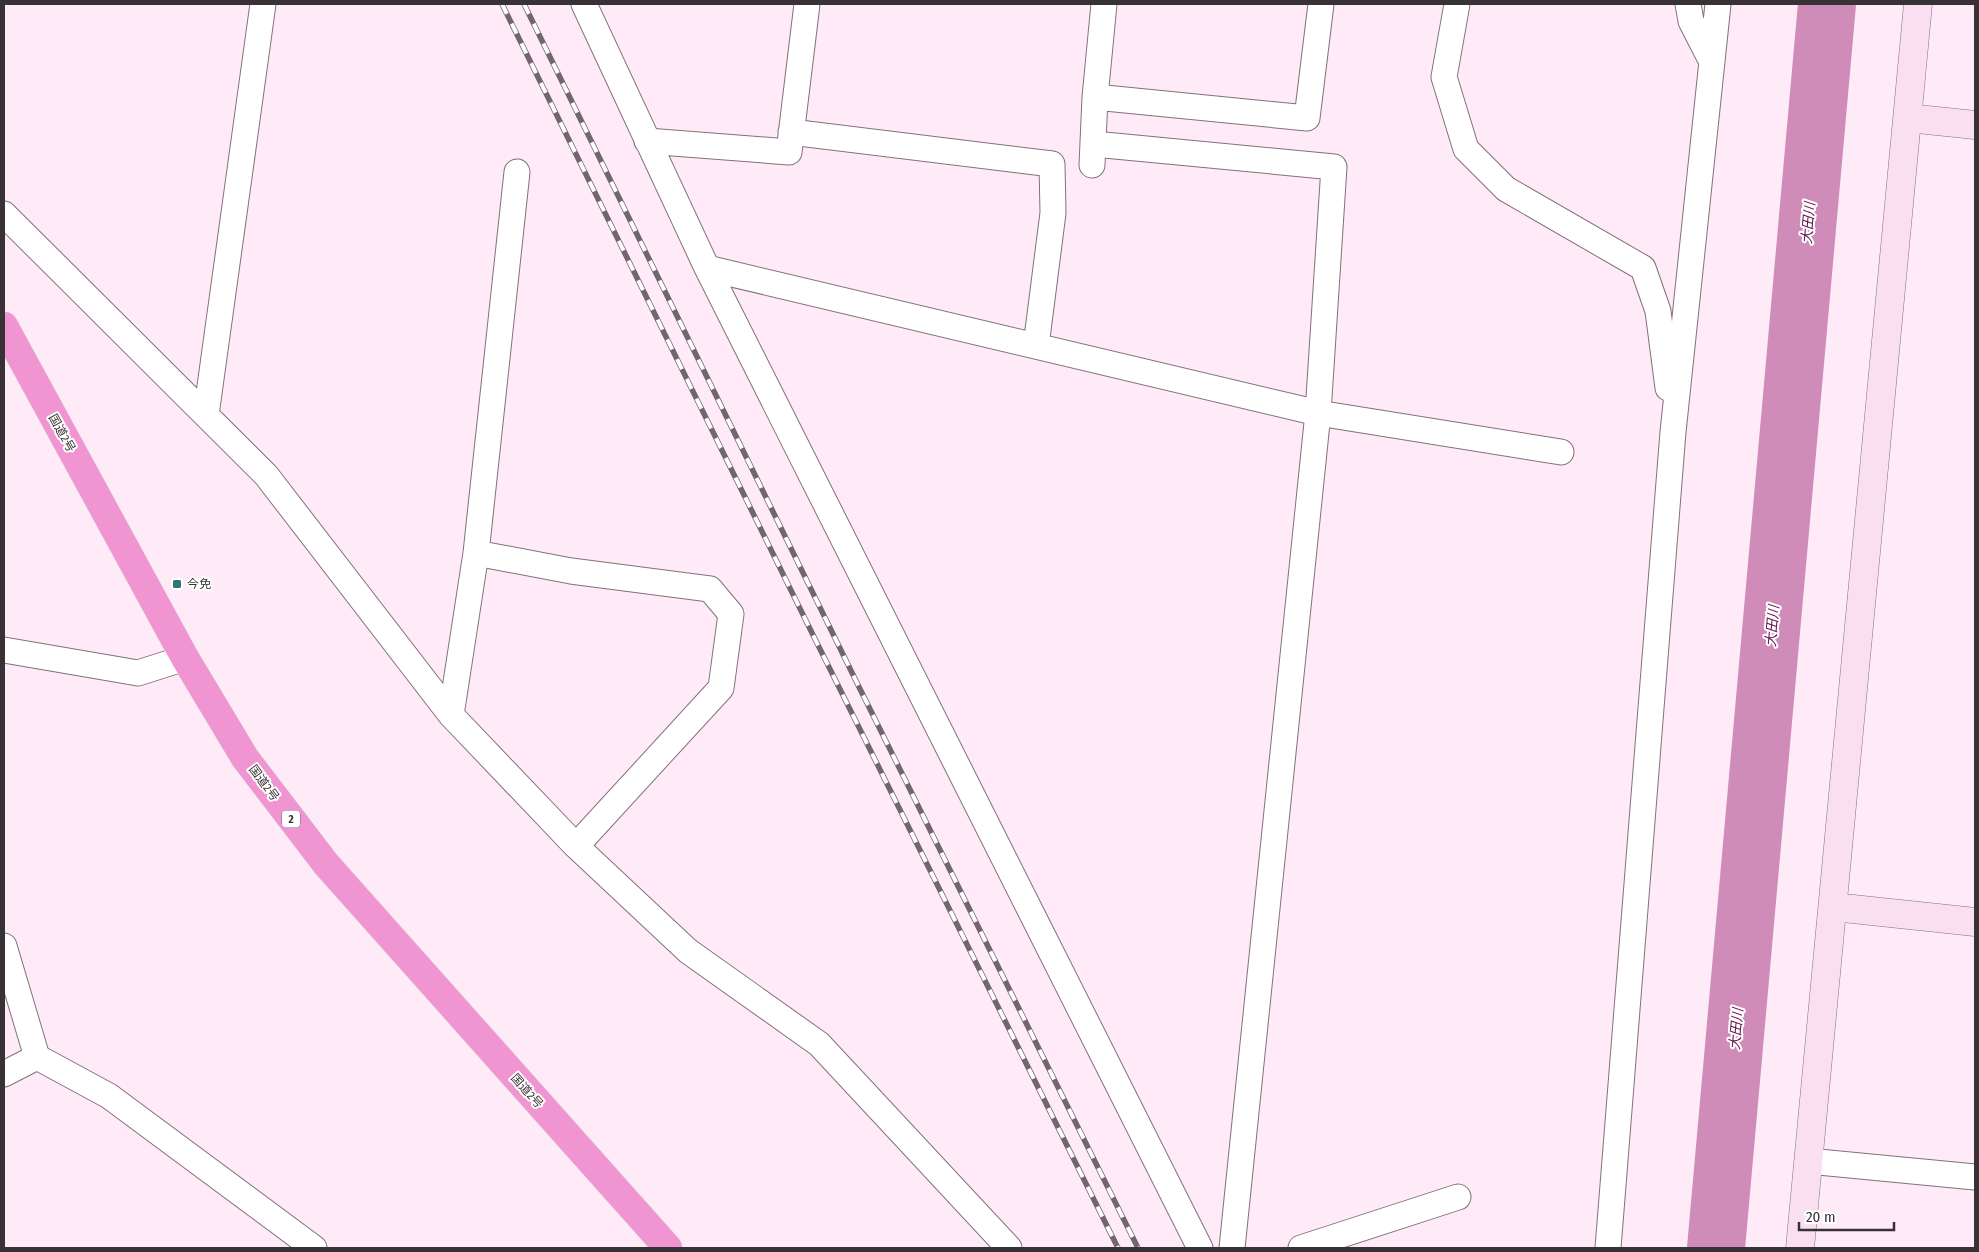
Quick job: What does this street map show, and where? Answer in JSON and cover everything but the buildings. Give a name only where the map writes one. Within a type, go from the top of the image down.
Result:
[{"type":"highway","name":"国道2号","points":[[4,326],[185,658],[245,758],[326,864],[668,1248]]},
{"type":"street","points":[[206,415],[263,4]]},
{"type":"street","points":[[584,4],[707,268],[1200,1248]]},
{"type":"street","points":[[647,141],[789,152],[807,4]]},
{"type":"street","points":[[1104,4],[1095,98],[1093,154],[1334,167],[1318,414],[1232,1248]]},
{"type":"street","points":[[1095,98],[1307,118],[1321,4]]},
{"type":"street","points":[[1457,4],[1444,77],[1466,149],[1506,189],[1643,268],[1658,311],[1673,432]]},
{"type":"street","points":[[1688,4],[1691,21],[1712,62]]},
{"type":"street","points":[[1608,1248],[1673,432],[1718,4]]},
{"type":"street","points":[[1800,1248],[1834,908],[1918,4]]},
{"type":"street","points":[[1908,118],[1975,125]]},
{"type":"street","points":[[791,132],[1052,164],[1053,212],[1036,346]]},
{"type":"street","points":[[451,715],[476,553],[517,172]]},
{"type":"street","points":[[4,214],[266,475],[451,715],[576,846],[688,951],[819,1044],[1009,1248]]},
{"type":"street","points":[[707,268],[1318,414],[1561,452]]},
{"type":"street","points":[[476,553],[571,571],[710,589],[731,614],[721,688],[576,846]]},
{"type":"street","points":[[4,650],[138,673],[185,658]]},
{"type":"street","points":[[1834,908],[1975,922]]},
{"type":"street","points":[[4,946],[37,1057],[109,1096],[314,1248]]},
{"type":"street","points":[[4,1074],[37,1057]]},
{"type":"street","points":[[1808,1161],[1975,1177]]},
{"type":"street","points":[[1301,1248],[1458,1197]]},
{"type":"waterway","name":"大田川","points":[[1716,1248],[1827,4]]},
{"type":"railway","points":[[502,4],[1118,1248]]},
{"type":"railway","points":[[524,4],[859,687],[1138,1248]]},
{"type":"place","name":"今免","points":[[177,584]]}]
